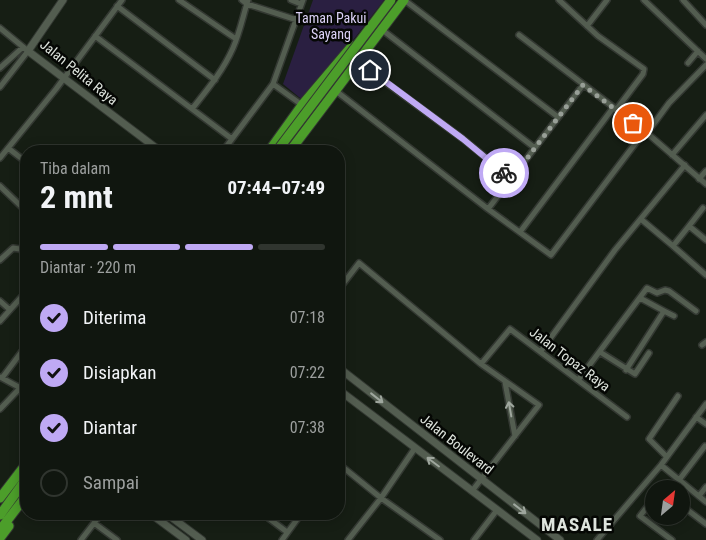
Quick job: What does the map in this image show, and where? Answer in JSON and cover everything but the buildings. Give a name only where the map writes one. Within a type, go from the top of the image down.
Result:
[{"type":"highway","points":[[273,145],[302,105],[387,0]]},
{"type":"highway","points":[[282,145],[391,0]]},
{"type":"highway","points":[[287,145],[396,0]]},
{"type":"highway","points":[[372,45],[406,1]]},
{"type":"highway","points":[[294,145],[406,1]]},
{"type":"highway","points":[[314,91],[312,96],[315,103],[319,105],[328,101]]},
{"type":"highway","points":[[292,119],[298,116],[304,117],[307,122],[307,128]]},
{"type":"highway","points":[[0,498],[20,472]]},
{"type":"highway","points":[[0,507],[20,482]]},
{"type":"highway","points":[[0,515],[20,487]]},
{"type":"highway","points":[[0,530],[20,504]]},
{"type":"highway","points":[[0,538],[20,512]]},
{"type":"street","name":"Jalan Pelita Raya","points":[[63,0],[26,49],[152,145]]},
{"type":"street","points":[[0,158],[64,78],[122,0]]},
{"type":"street","points":[[179,0],[236,39]]},
{"type":"street","points":[[228,145],[273,84],[302,2],[291,0]]},
{"type":"street","points":[[520,232],[643,74],[644,69],[598,36],[559,0]]},
{"type":"street","points":[[587,26],[607,0]]},
{"type":"street","points":[[644,0],[706,59]]},
{"type":"street","points":[[683,0],[706,25]]},
{"type":"street","points":[[192,109],[224,66],[236,39],[246,1],[297,20]]},
{"type":"street","points":[[406,1],[558,117]]},
{"type":"street","points":[[118,6],[215,80]]},
{"type":"street","points":[[0,28],[26,49]]},
{"type":"street","points":[[385,32],[534,148]]},
{"type":"street","points":[[519,35],[645,132],[706,184]]},
{"type":"street","points":[[95,36],[232,139]]},
{"type":"street","points":[[0,68],[26,49]]},
{"type":"street","points":[[0,87],[26,49]]},
{"type":"street","points":[[688,63],[698,51]]},
{"type":"street","points":[[358,62],[463,139],[512,178]]},
{"type":"street","points":[[336,91],[488,210],[551,255],[645,132],[669,103],[706,66]]},
{"type":"street","points":[[273,84],[302,105]]},
{"type":"street","points":[[488,210],[583,85]]},
{"type":"street","points":[[672,154],[706,115]]},
{"type":"street","points":[[8,148],[20,157]]},
{"type":"street","points":[[541,351],[615,250],[642,220],[685,165]]},
{"type":"street","points":[[699,179],[706,171]]},
{"type":"street","points":[[0,186],[2,192],[20,206]]},
{"type":"street","points":[[673,246],[703,208]]},
{"type":"street","points":[[642,220],[706,276]]},
{"type":"street","points":[[689,226],[706,240]]},
{"type":"street","points":[[0,260],[10,249],[20,249]]},
{"type":"street","points":[[345,281],[359,263],[481,364],[539,405],[472,491]]},
{"type":"street","points":[[579,379],[648,288],[657,293],[666,290],[696,311]]},
{"type":"street","points":[[640,298],[674,316]]},
{"type":"street","points":[[0,321],[20,299]]},
{"type":"street","points":[[0,301],[10,310]]},
{"type":"street","points":[[626,370],[664,311]]},
{"type":"street","name":"Jalan Topaz Raya","points":[[481,364],[510,329],[579,379],[627,418]]},
{"type":"street","points":[[600,352],[626,370],[636,374],[649,353]]},
{"type":"street","points":[[20,354],[1,378],[20,387]]},
{"type":"street","name":"Jalan Boulevard","points":[[345,373],[560,540]]},
{"type":"street","points":[[505,382],[515,436]]},
{"type":"street","points":[[0,410],[20,392]]},
{"type":"street","name":"Jalan Boulevard","points":[[345,395],[537,540]]},
{"type":"street","points":[[667,457],[649,441],[649,438],[678,396]]},
{"type":"street","points":[[597,540],[667,457],[706,404]]},
{"type":"street","points":[[696,417],[706,424]]},
{"type":"street","points":[[661,464],[679,480],[705,446]]},
{"type":"street","points":[[348,540],[381,498],[415,448]]},
{"type":"street","points":[[345,469],[381,498],[440,540]]},
{"type":"street","points":[[698,496],[706,487]]},
{"type":"street","points":[[690,489],[706,502]]},
{"type":"street","points":[[474,540],[496,510]]},
{"type":"street","points":[[645,510],[640,516],[645,520]]},
{"type":"street","points":[[690,512],[706,524]]},
{"type":"street","points":[[81,540],[96,520]]},
{"type":"street","points":[[159,520],[186,540]]},
{"type":"street","points":[[175,520],[202,540]]},
{"type":"street","points":[[271,520],[287,532]]},
{"type":"street","points":[[282,540],[296,520]]},
{"type":"street","points":[[94,523],[117,540]]},
{"type":"street","points":[[652,525],[672,540]]},
{"type":"green space","name":"Taman Pakui Sayang","points":[[313,0],[384,0],[305,102],[283,84]]},
{"type":"way so far","points":[[504,173],[512,178],[583,85],[633,123]]},
{"type":"district","name":"MASALE","points":[[577,524]]},
{"type":"route","points":[[370,70],[463,139],[504,173]]}]
